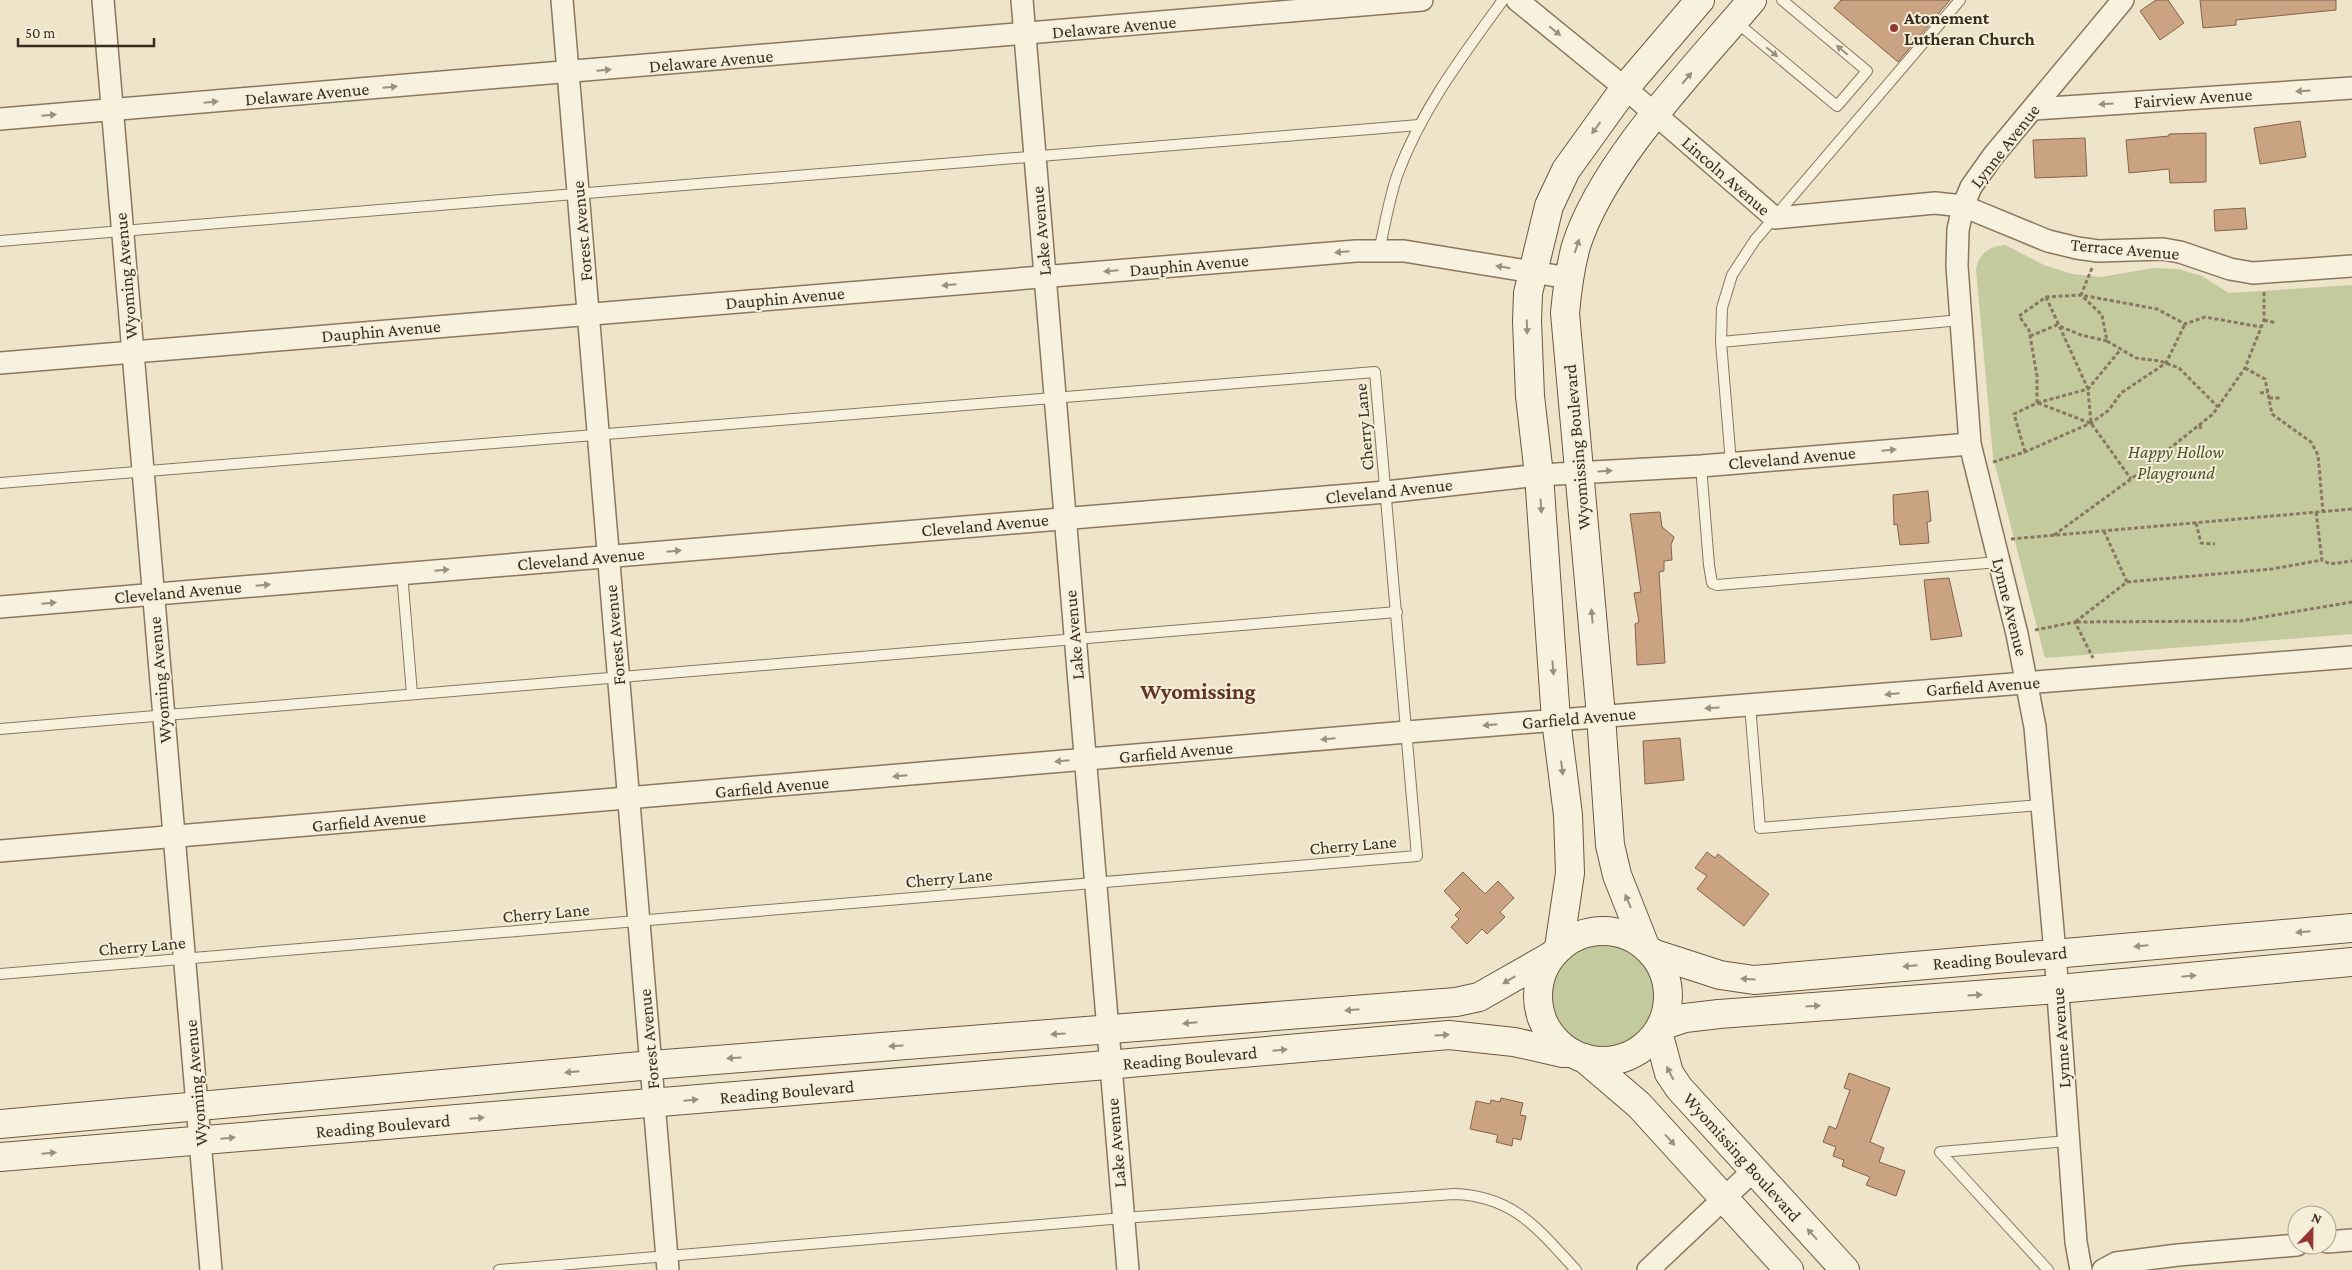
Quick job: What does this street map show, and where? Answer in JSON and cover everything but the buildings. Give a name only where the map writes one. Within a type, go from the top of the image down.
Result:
[{"type":"street","name":"Wyoming Avenue","points":[[103,0],[211,1270]]},
{"type":"street","name":"Forest Avenue","points":[[562,0],[667,1263]]},
{"type":"street","name":"Lake Avenue","points":[[1022,0],[1074,639],[1086,759],[1106,1030],[1128,1270]]},
{"type":"street","name":"Delaware Avenue","points":[[0,119],[1024,35],[1422,0]]},
{"type":"street","points":[[1517,0],[1625,88]]},
{"type":"street","points":[[1700,0],[1625,88],[1566,170],[1549,206],[1528,293],[1527,321],[1530,396],[1539,475],[1556,720],[1568,815],[1570,873],[1555,952],[1543,970],[1538,985],[1539,1009],[1548,1031],[1559,1044],[1578,1056],[1638,1106],[1789,1270]]},
{"type":"street","name":"Wyomissing Boulevard","points":[[1649,950],[1618,875],[1610,845],[1601,716],[1565,313],[1569,278],[1576,246],[1602,191],[1625,154],[1752,0]]},
{"type":"street","name":"Lynne Avenue","points":[[2082,1270],[2076,1242],[2058,989],[2034,727],[2028,683],[2017,634],[1970,444],[1957,266],[1958,230],[1962,206],[1971,187],[1993,156],[2123,0]]},
{"type":"street","name":"Lincoln Avenue","points":[[1625,88],[1775,218],[1935,203],[1962,206]]},
{"type":"street","name":"Fairview Avenue","points":[[2034,109],[2352,88]]},
{"type":"street","name":"Terrace Avenue","points":[[1962,206],[2048,240],[2077,248],[2098,251],[2163,249],[2253,273],[2352,266]]},
{"type":"street","name":"Dauphin Avenue","points":[[0,363],[1356,251],[1404,251],[1569,278]]},
{"type":"street","name":"Cleveland Avenue","points":[[0,607],[1386,492],[1539,475],[1701,466],[1970,444]]},
{"type":"street","name":"Garfield Avenue","points":[[0,851],[1407,732],[2352,657]]},
{"type":"street","name":"Reading Boulevard","points":[[1649,950],[1720,975],[1754,980],[2352,928]]},
{"type":"street","points":[[1555,952],[1583,934],[1602,930],[1620,933],[1649,950],[1662,967],[1668,992],[1667,1010],[1659,1029],[1645,1046],[1629,1056],[1612,1061],[1578,1056]]},
{"type":"street","name":"Reading Boulevard","points":[[0,1124],[652,1065],[1456,1002],[1479,997],[1555,952]]},
{"type":"street","name":"Reading Boulevard","points":[[1659,1029],[1685,1018],[1719,1014],[2058,989],[2352,962]]},
{"type":"street","name":"Wyomissing Boulevard","points":[[1659,1029],[1666,1064],[1680,1088],[1845,1270]]},
{"type":"street","name":"Reading Boulevard","points":[[0,1157],[1449,1035],[1504,1041],[1578,1056]]},
{"type":"street","points":[[1648,1270],[1754,1170]]},
{"type":"street","points":[[2337,1241],[2352,1240]]},
{"type":"street","points":[[2103,1270],[2116,1263],[2169,1256],[2287,1246]]},
{"type":"lane","points":[[1379,251],[1398,174],[1419,125],[1436,94],[1503,0]]},
{"type":"lane","points":[[1735,21],[1836,106],[1867,71],[1782,0]]},
{"type":"lane","points":[[1731,463],[1721,342],[1722,308],[1732,275],[1755,240],[1960,0]]},
{"type":"lane","points":[[0,241],[1419,125]]},
{"type":"lane","points":[[1721,342],[1961,320]]},
{"type":"lane","name":"Cherry Lane","points":[[0,974],[1417,856],[1376,372],[1054,398]]},
{"type":"lane","points":[[0,483],[1054,398]]},
{"type":"lane","points":[[1701,466],[1709,565],[1712,583],[1717,585],[1999,562]]},
{"type":"lane","points":[[402,573],[412,694]]},
{"type":"lane","points":[[0,729],[1397,612]]},
{"type":"lane","points":[[1750,705],[1760,828],[2041,805]]},
{"type":"lane","points":[[2048,1270],[1940,1152],[2068,1141]]},
{"type":"lane","points":[[499,1270],[667,1263],[1123,1218],[1468,1194],[1500,1202],[1523,1215],[1576,1270]]},
{"type":"path","points":[[2081,295],[2098,251]]},
{"type":"path","points":[[2081,295],[2102,315],[2107,341]]},
{"type":"path","points":[[2037,403],[2037,376],[2029,330],[2019,316],[2046,297],[2081,295],[2157,309],[2185,324]]},
{"type":"path","points":[[2046,297],[2088,389],[2091,423],[2131,480]]},
{"type":"path","points":[[2054,535],[2131,480],[2213,414],[2245,368],[2264,320],[2265,301]]},
{"type":"path","points":[[1976,468],[2025,452],[2091,423],[2109,410],[2121,394],[2166,363],[2185,324],[2206,317],[2261,327]]},
{"type":"path","points":[[2264,320],[2276,323]]},
{"type":"path","points":[[2030,336],[2057,325],[2081,335],[2107,341],[2136,358],[2166,363],[2178,368],[2218,407]]},
{"type":"path","points":[[2025,452],[2014,414],[2037,403],[2088,389],[2121,349]]},
{"type":"path","points":[[2245,368],[2266,379],[2272,414],[2311,442],[2318,455],[2323,512]]},
{"type":"path","points":[[2260,393],[2268,392]]},
{"type":"path","points":[[2269,398],[2282,398]]},
{"type":"path","points":[[2037,403],[2091,423]]},
{"type":"path","points":[[2200,425],[2201,430]]},
{"type":"path","points":[[1993,540],[2352,509]]},
{"type":"path","points":[[2316,512],[2322,560]]},
{"type":"path","points":[[2196,523],[2201,543],[2215,544]]},
{"type":"path","points":[[2104,531],[2127,582]]},
{"type":"path","points":[[2075,622],[2127,582],[2272,569],[2322,560],[2330,564],[2352,561]]},
{"type":"path","points":[[2017,634],[2075,622],[2240,621],[2352,602]]},
{"type":"path","points":[[2075,622],[2103,677]]},
{"type":"green space","name":"Happy Hollow Playground","points":[[2005,245],[2044,265],[2072,274],[2101,277],[2154,268],[2178,269],[2202,276],[2229,293],[2352,285],[2352,634],[2045,658],[1993,457],[1976,269],[1982,255],[1994,247]]},
{"type":"green space","points":[[1602,943],[1622,947],[1639,958],[1650,975],[1654,995],[1650,1015],[1639,1032],[1622,1043],[1602,1047],[1582,1043],[1565,1032],[1554,1015],[1550,995],[1554,975],[1565,958],[1582,947]]},
{"type":"place","name":"Atonement Lutheran Church","points":[[1894,28]]},
{"type":"district","name":"Wyomissing","points":[[1198,691]]}]
